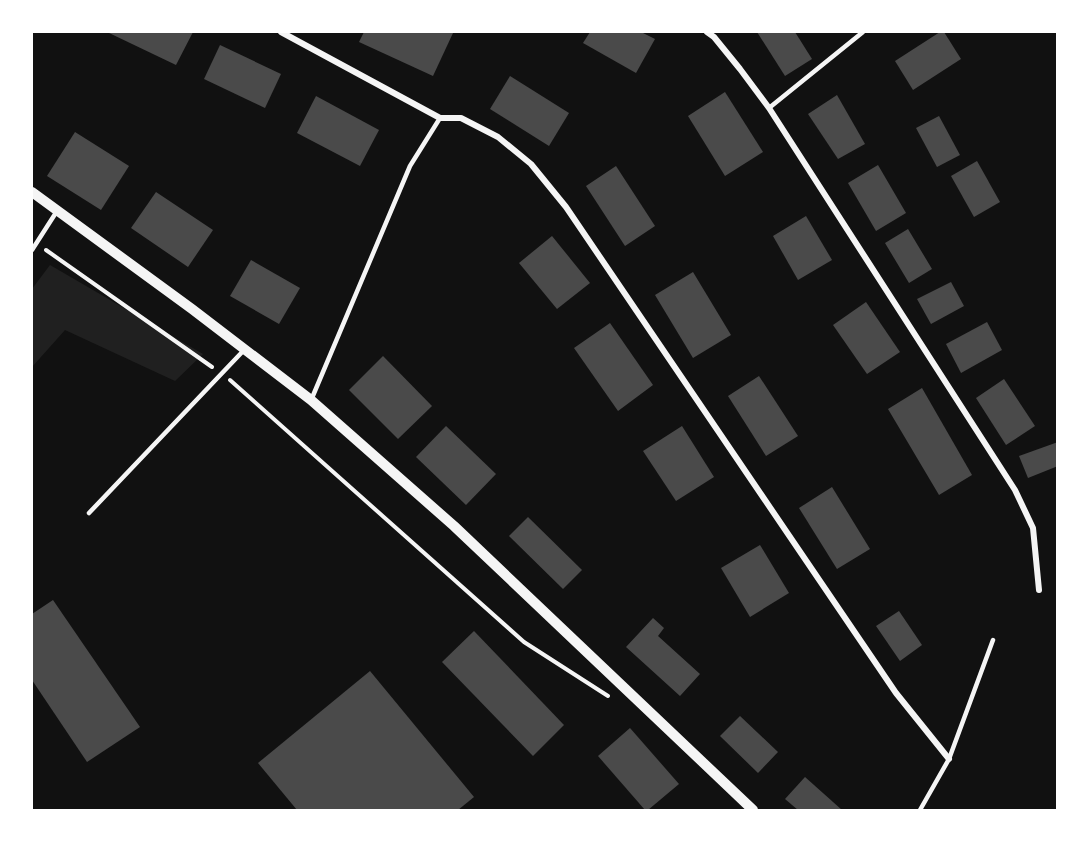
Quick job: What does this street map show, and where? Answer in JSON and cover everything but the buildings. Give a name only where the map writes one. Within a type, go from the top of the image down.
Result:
[{"type":"street","points":[[281,32],[440,118],[461,118],[498,137],[531,164],[566,207],[896,693],[949,759]]},
{"type":"street","points":[[707,32],[741,69],[769,108],[1015,490],[1033,528],[1039,590]]},
{"type":"street","points":[[32,192],[192,309],[311,400],[454,526],[753,810]]},
{"type":"lane","points":[[769,108],[863,32]]},
{"type":"lane","points":[[311,400],[410,166],[440,118]]},
{"type":"lane","points":[[32,250],[57,212]]},
{"type":"lane","points":[[89,513],[244,349]]},
{"type":"lane","points":[[920,810],[949,759],[993,640]]},
{"type":"path","points":[[37,243],[222,373],[524,642],[609,697]]},
{"type":"shaded area","points":[[50,265],[203,354],[175,381],[65,330],[32,367],[32,289]]}]
